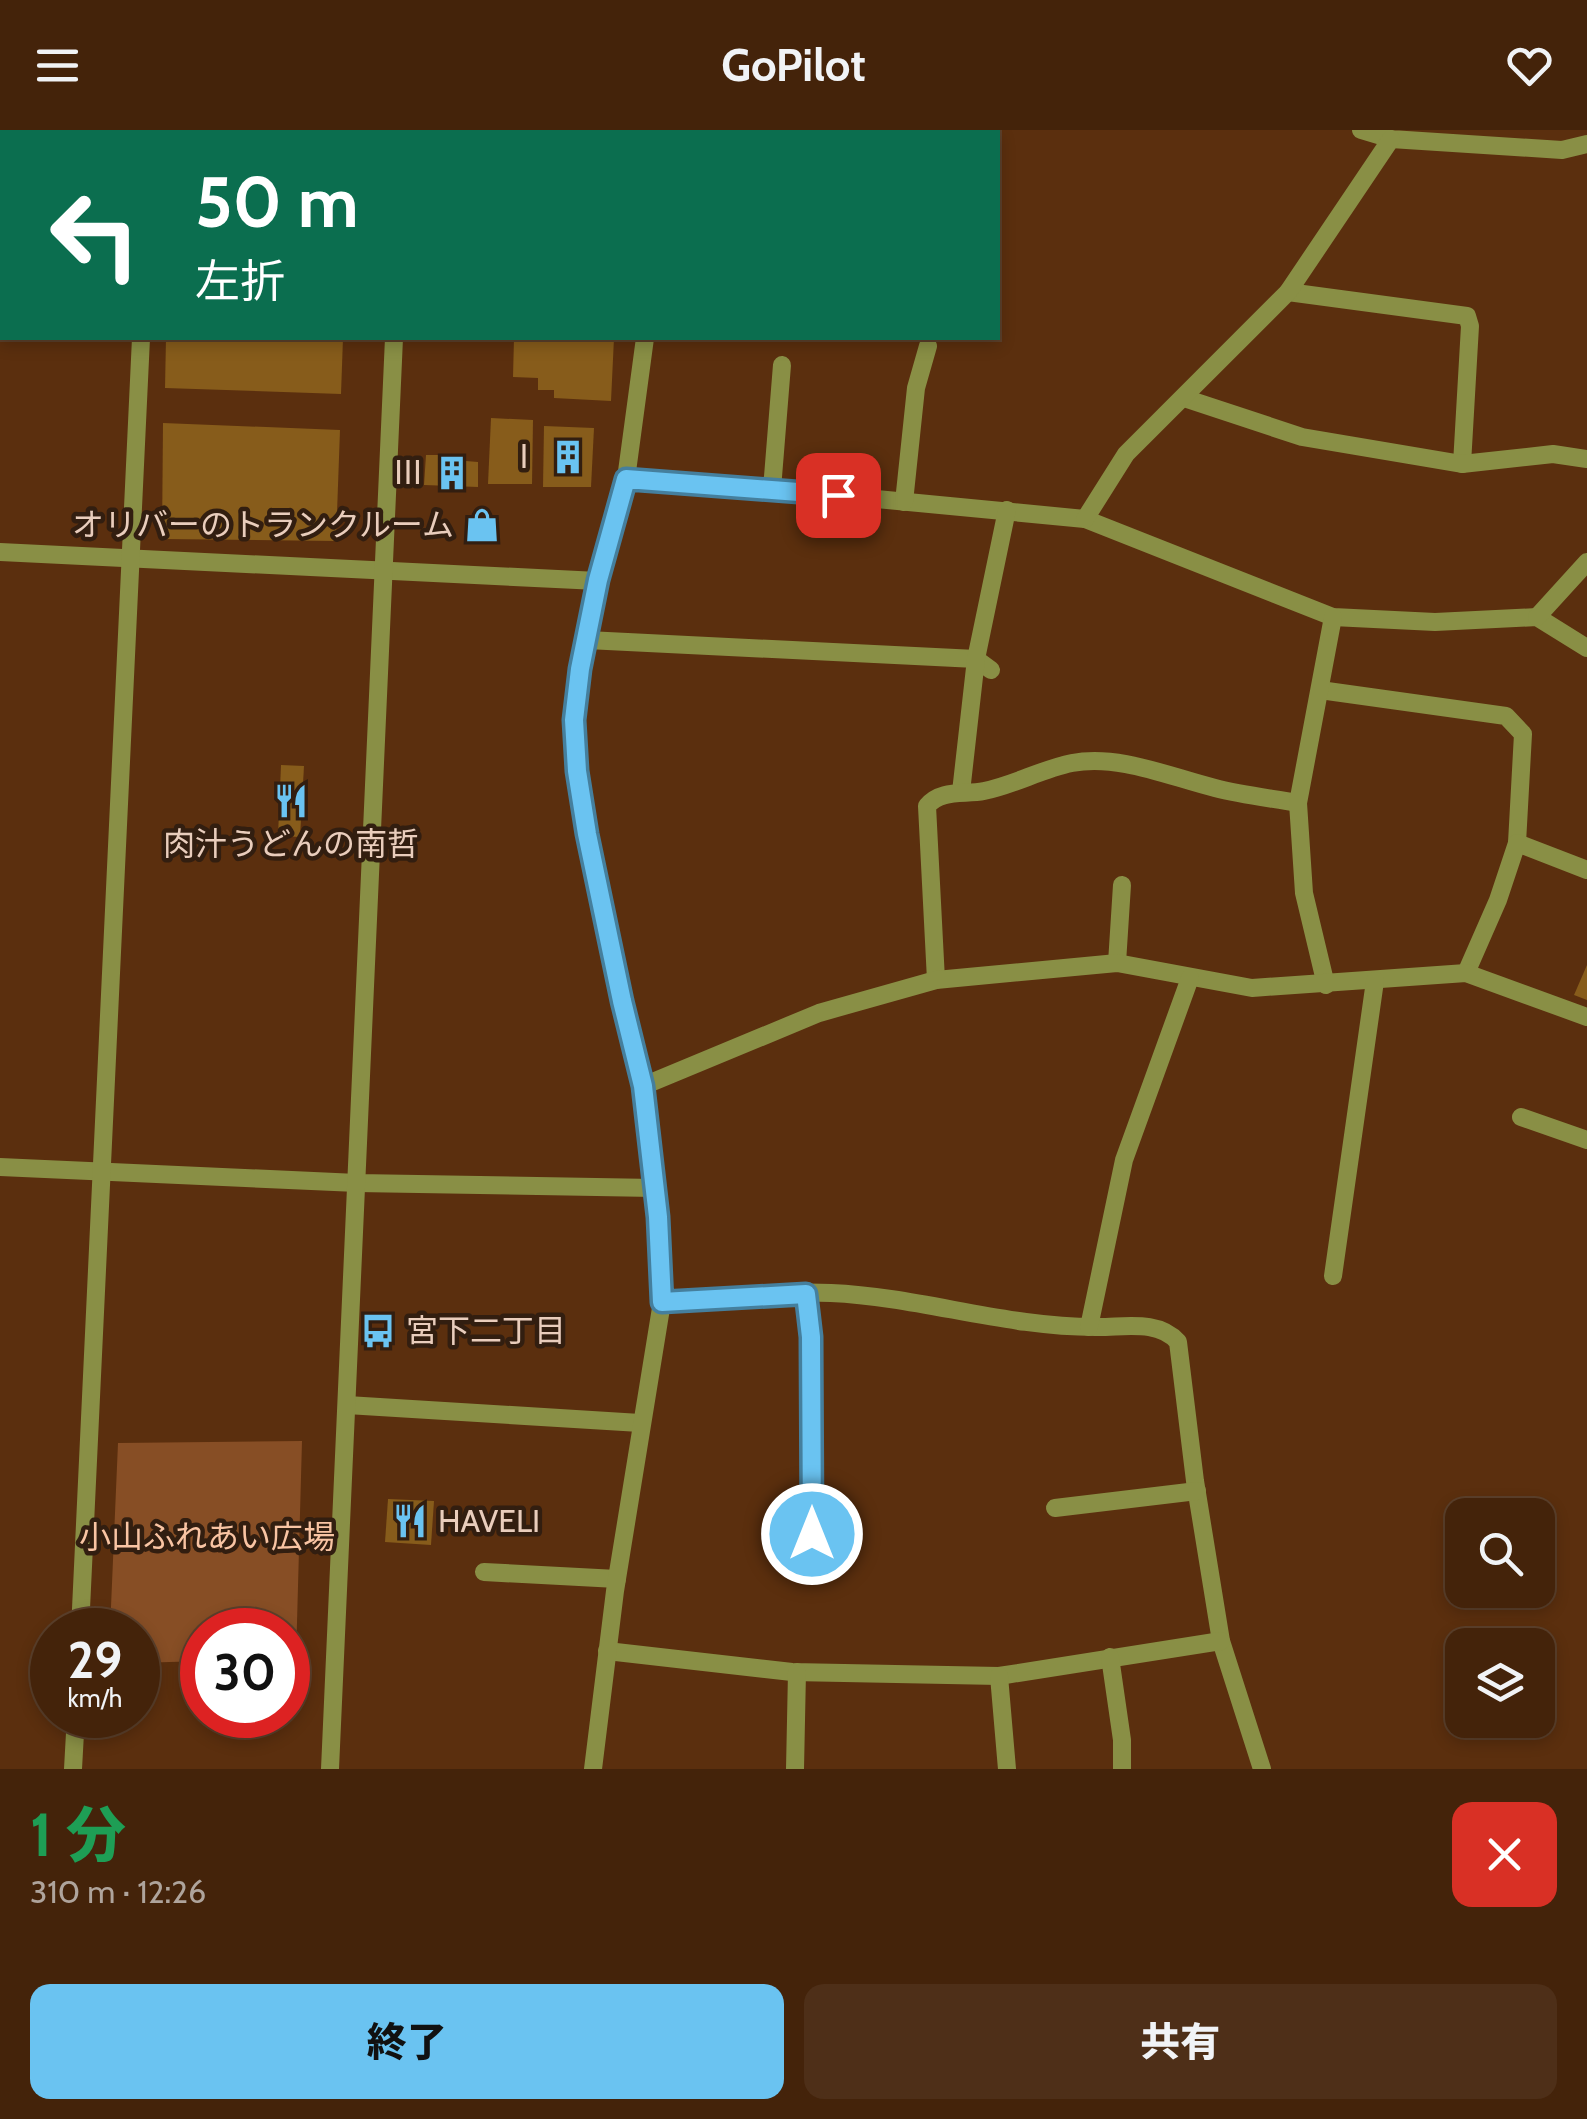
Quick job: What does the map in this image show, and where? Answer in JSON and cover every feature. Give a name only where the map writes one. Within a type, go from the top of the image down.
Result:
[{"type":"street","points":[[1361,130],[1392,139],[1562,150],[1587,144]]},
{"type":"street","points":[[1085,519],[1126,454],[1288,292],[1392,139]]},
{"type":"street","points":[[1288,292],[1467,316],[1470,326],[1462,464]]},
{"type":"street","points":[[81,1608],[142,340]]},
{"type":"street","points":[[330,1769],[394,340]]},
{"type":"street","points":[[593,1769],[640,1423],[662,1302],[655,1188],[643,1086],[614,968],[577,771],[574,720],[598,580],[626,479],[645,340]]},
{"type":"street","points":[[904,502],[916,388],[928,346]]},
{"type":"street","points":[[772,489],[782,365]]},
{"type":"street","points":[[1184,398],[1302,437],[1462,464],[1553,454],[1587,459]]},
{"type":"street","points":[[626,479],[1085,519],[1333,617],[1435,622],[1537,617],[1587,648]]},
{"type":"street","points":[[962,792],[1007,510]]},
{"type":"street","points":[[0,552],[598,580]]},
{"type":"street","points":[[1537,617],[1587,562]]},
{"type":"street","points":[[1326,985],[1304,893],[1298,803],[1333,617]]},
{"type":"street","points":[[588,640],[984,665]]},
{"type":"street","points":[[1320,690],[1506,716],[1523,734],[1516,843],[1498,900],[1466,973]]},
{"type":"street","points":[[936,980],[927,806],[933,798],[982,792],[1074,762],[1105,762],[1298,803]]},
{"type":"street","points":[[1516,843],[1587,870]]},
{"type":"street","points":[[1117,963],[1122,885]]},
{"type":"street","points":[[643,1086],[819,1012],[936,980],[1117,963],[1252,988],[1466,973],[1587,1017]]},
{"type":"street","points":[[1090,1328],[1124,1160],[1190,978]]},
{"type":"street","points":[[1333,1276],[1375,981]]},
{"type":"street","points":[[1520,1117],[1587,1140]]},
{"type":"street","points":[[0,1167],[357,1183],[655,1188]]},
{"type":"street","points":[[662,1302],[829,1292],[1017,1321],[1090,1328],[1156,1327],[1170,1332],[1178,1342],[1220,1641],[1264,1768]]},
{"type":"street","points":[[806,1294],[811,1337],[812,1534]]},
{"type":"street","points":[[347,1405],[640,1423]]},
{"type":"street","points":[[1055,1508],[1196,1491]]},
{"type":"street","points":[[484,1572],[617,1579]]},
{"type":"street","points":[[607,1652],[797,1672],[999,1676],[1220,1641]]},
{"type":"street","points":[[1110,1657],[1122,1740],[1122,1769]]},
{"type":"street","points":[[796,1769],[797,1672]]},
{"type":"street","points":[[999,1676],[1007,1769]]},
{"type":"street","points":[[73,1769],[75,1738]]},
{"type":"green space","name":"小山ふれあい広場","points":[[302,1441],[297,1608],[180,1608],[180,1662],[160,1662],[160,1608],[111,1608],[118,1443]]},
{"type":"building","points":[[166,340],[343,340],[341,394],[165,388]]},
{"type":"building","points":[[514,340],[614,340],[611,401],[554,398],[554,390],[538,390],[538,378],[513,377]]},
{"type":"building","points":[[491,418],[533,420],[532,484],[488,484]]},
{"type":"building","points":[[163,423],[340,430],[336,541],[162,539]]},
{"type":"building","name":"Ⅰ","points":[[544,426],[594,428],[591,487],[543,487]]},
{"type":"building","name":"Ⅲ","points":[[426,455],[465,455],[466,461],[478,462],[478,487],[424,485]]},
{"type":"building","name":"肉汁うどんの南哲","points":[[281,765],[304,766],[300,837],[278,836]]},
{"type":"building","points":[[1587,965],[1587,1000],[1574,995]]},
{"type":"building","name":"HAVELI","points":[[388,1499],[434,1501],[431,1545],[385,1542]]},
{"type":"place","name":"Ⅰ","points":[[568,457]]},
{"type":"place","name":"Ⅲ","points":[[452,473]]},
{"type":"place","name":"オリバーのトランクルーム","points":[[482,525]]},
{"type":"place","name":"肉汁うどんの南哲","points":[[291,801]]},
{"type":"place","name":"宮下二丁目","points":[[378,1331]]},
{"type":"place","name":"HAVELI","points":[[410,1521]]},
{"type":"route","points":[[812,1534],[811,1337],[806,1294],[662,1302],[652,1148],[643,1086],[587,834],[574,720],[598,580],[626,479],[838,495]]}]
